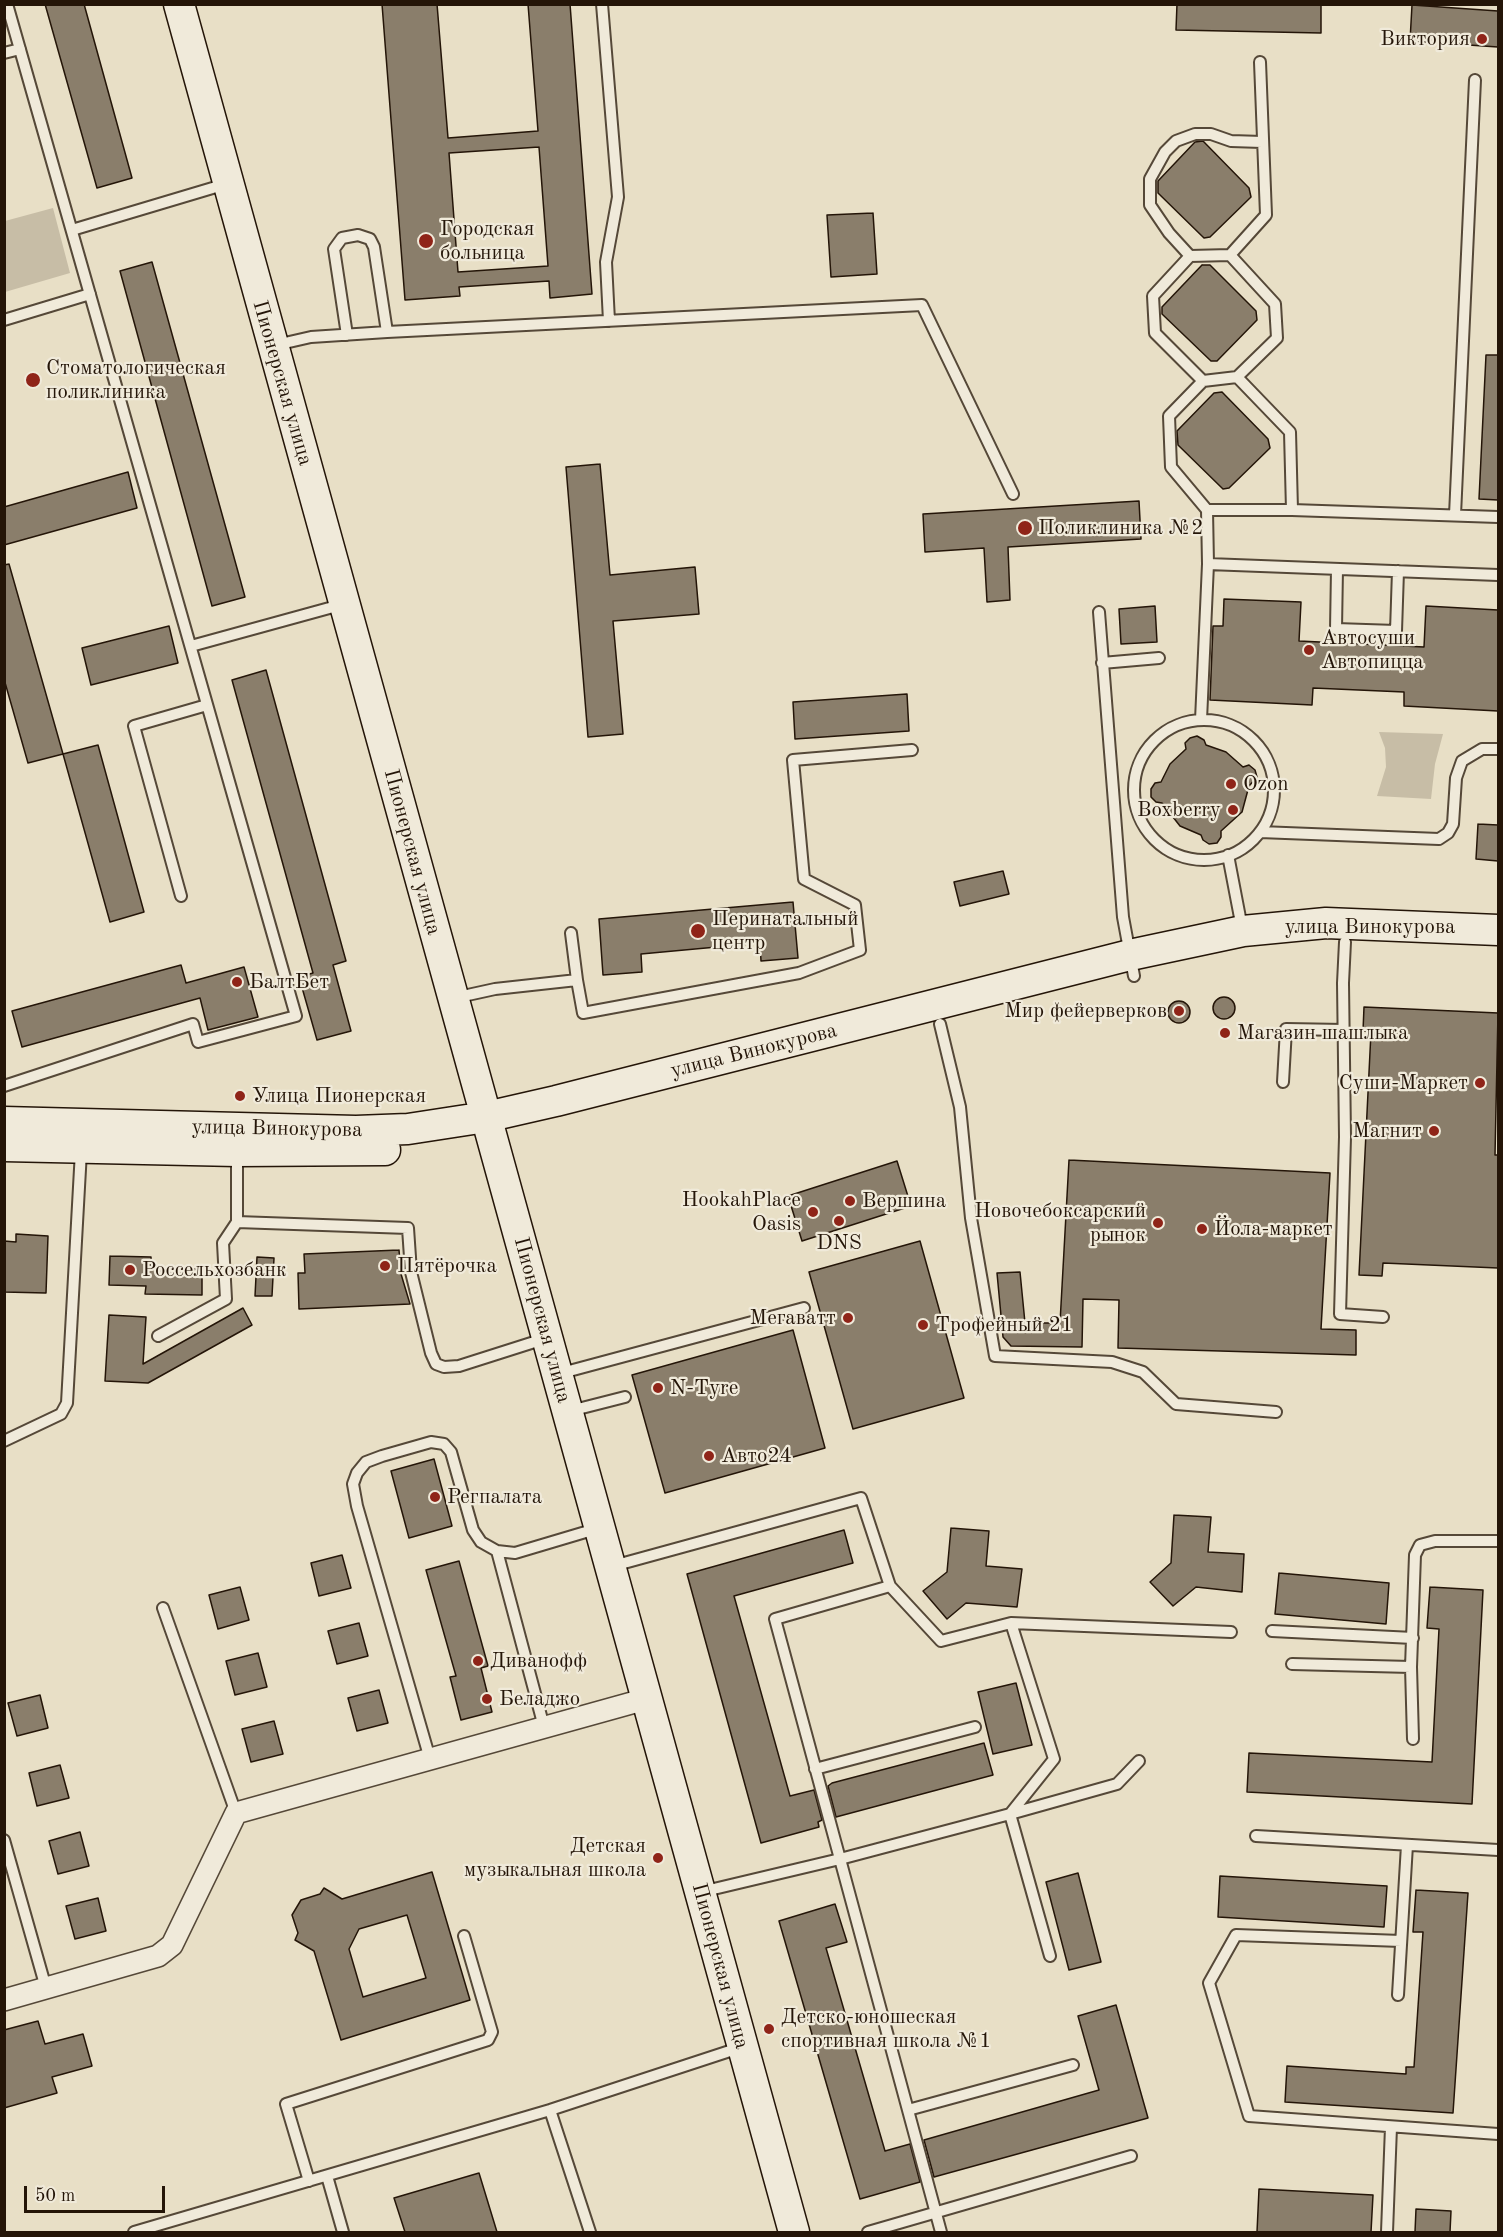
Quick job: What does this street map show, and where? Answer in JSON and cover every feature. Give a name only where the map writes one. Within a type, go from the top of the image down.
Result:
[{"type":"main road","name":"Пионерская улица","points":[[178,4],[794,2232]]},
{"type":"main road","name":"улица Винокурова","points":[[4,1146],[355,1152],[412,1147],[488,1126],[1132,966],[1243,931],[1326,923],[1498,930]]},
{"type":"main road","name":"улица Винокурова","points":[[1132,966],[1264,949],[1345,942],[1498,949]]},
{"type":"main road","name":"улица Винокурова","points":[[4,1122],[356,1131],[488,1126]]},
{"type":"street","points":[[4,2000],[158,1956],[172,1946],[236,1813],[646,1698]]},
{"type":"lane","points":[[4,1086],[193,1024],[198,1042],[296,1016],[7,4]]},
{"type":"lane","points":[[602,4],[618,197],[606,262],[609,321]]},
{"type":"lane","points":[[4,53],[20,49]]},
{"type":"lane","points":[[1203,381],[1155,333],[1153,296],[1190,256],[1230,255],[1266,215],[1260,63]]},
{"type":"lane","points":[[1455,515],[1475,80]]},
{"type":"lane","points":[[1190,256],[1169,233],[1150,205],[1150,179],[1165,152],[1176,141],[1195,134],[1211,134],[1231,141],[1262,142]]},
{"type":"lane","points":[[72,230],[227,184]]},
{"type":"lane","points":[[346,335],[334,249],[342,238],[358,235],[370,239],[374,247],[387,332]]},
{"type":"lane","points":[[1201,720],[1208,510],[1171,467],[1169,416],[1203,381],[1237,377],[1277,338],[1275,304],[1230,255]]},
{"type":"lane","points":[[4,320],[90,294]]},
{"type":"lane","points":[[271,346],[311,337],[387,332],[922,305],[1013,494]]},
{"type":"lane","points":[[1237,377],[1290,432],[1292,510]]},
{"type":"lane","points":[[1208,510],[1292,510],[1498,517]]},
{"type":"lane","points":[[1208,564],[1498,575]]},
{"type":"lane","points":[[1338,568],[1336,629],[1396,631],[1398,571]]},
{"type":"lane","points":[[191,646],[344,604]]},
{"type":"lane","points":[[1099,612],[1123,917],[1132,966]]},
{"type":"lane","points":[[1102,663],[1159,658]]},
{"type":"lane","points":[[181,896],[134,726],[207,705]]},
{"type":"lane","points":[[1201,720],[1214,720],[1239,729],[1250,736],[1266,757],[1271,769],[1274,795],[1270,815],[1260,832],[1240,850],[1228,855],[1201,860],[1173,853],[1151,836],[1137,811],[1135,783],[1137,769],[1151,745],[1173,727],[1201,720]]},
{"type":"lane","points":[[1260,832],[1438,839],[1448,833],[1453,824],[1455,778],[1462,761],[1482,749],[1498,750]]},
{"type":"lane","points":[[570,933],[583,1013],[799,973],[861,950],[855,905],[804,879],[793,760],[912,750]]},
{"type":"lane","points":[[1228,855],[1243,931]]},
{"type":"lane","points":[[1345,942],[1345,1137],[1340,1314],[1383,1317]]},
{"type":"lane","points":[[453,998],[495,989],[577,980]]},
{"type":"lane","points":[[938,1014],[960,1107],[970,1218],[995,1356],[1112,1362],[1143,1372],[1176,1404],[1276,1412]]},
{"type":"lane","points":[[1283,1082],[1286,1029],[1344,1030]]},
{"type":"lane","points":[[4,1441],[61,1414],[67,1403],[81,1148]]},
{"type":"lane","points":[[158,1336],[226,1299],[223,1243],[237,1222],[237,1151]]},
{"type":"lane","points":[[237,1222],[408,1228],[411,1272],[431,1353],[436,1364],[444,1367],[459,1366],[547,1338]]},
{"type":"lane","points":[[557,1375],[804,1308]]},
{"type":"lane","points":[[567,1411],[625,1397]]},
{"type":"lane","points":[[429,1759],[357,1506],[353,1484],[357,1473],[366,1462],[382,1456],[431,1442],[444,1444],[451,1452],[473,1530],[481,1542],[497,1551],[515,1553],[599,1528]]},
{"type":"lane","points":[[610,1566],[861,1498],[890,1586],[941,1641],[1011,1623],[1231,1632]]},
{"type":"lane","points":[[1413,1739],[1411,1667],[1415,1555],[1420,1545],[1435,1541],[1498,1540]]},
{"type":"lane","points":[[497,1551],[544,1727]]},
{"type":"lane","points":[[890,1586],[775,1619],[941,2232]]},
{"type":"lane","points":[[163,1608],[236,1813]]},
{"type":"lane","points":[[1010,1814],[1054,1759],[1011,1623]]},
{"type":"lane","points":[[1272,1631],[1413,1638]]},
{"type":"lane","points":[[1292,1664],[1411,1667]]},
{"type":"lane","points":[[815,1770],[975,1727]]},
{"type":"lane","points":[[700,1893],[840,1859],[1117,1784],[1139,1761]]},
{"type":"lane","points":[[1010,1814],[1050,1956]]},
{"type":"lane","points":[[1256,1836],[1498,1850]]},
{"type":"lane","points":[[4,1840],[46,1988]]},
{"type":"lane","points":[[1398,1995],[1407,1845]]},
{"type":"lane","points":[[1401,1941],[1236,1935],[1209,1983],[1249,2116],[1498,2134]]},
{"type":"lane","points":[[309,2181],[286,2104],[488,2040],[492,2032],[464,1936]]},
{"type":"lane","points":[[134,2232],[550,2110],[743,2047]]},
{"type":"lane","points":[[908,2110],[1073,2065]]},
{"type":"lane","points":[[550,2110],[590,2232]]},
{"type":"lane","points":[[1387,2232],[1391,2127]]},
{"type":"lane","points":[[868,2232],[1131,2156]]},
{"type":"lane","points":[[327,2176],[343,2232]]},
{"type":"shaded area","points":[[53,208],[70,273],[5,292],[5,221]]},
{"type":"shaded area","points":[[1379,732],[1443,734],[1435,764],[1431,799],[1377,796],[1386,767],[1385,748]]},
{"type":"building","points":[[45,4],[84,4],[132,178],[97,188]]},
{"type":"building","points":[[382,4],[437,4],[448,138],[538,131],[528,4],[570,4],[592,294],[550,298],[549,281],[459,287],[460,296],[405,300]],"holes":[[[539,147],[548,266],[458,272],[449,153]]]},
{"type":"building","points":[[1177,4],[1321,4],[1321,33],[1176,30]]},
{"type":"building","points":[[1412,5],[1498,11],[1498,47],[1410,41]]},
{"type":"building","points":[[1203,141],[1249,188],[1251,197],[1210,237],[1204,238],[1158,193],[1158,181],[1195,142]]},
{"type":"building","points":[[873,213],[877,274],[831,277],[827,215]]},
{"type":"building","points":[[152,262],[245,597],[212,606],[120,271]]},
{"type":"building","points":[[1202,265],[1210,265],[1256,311],[1257,320],[1217,361],[1211,361],[1162,314],[1162,307]]},
{"type":"building","points":[[1486,355],[1498,355],[1498,500],[1479,499]]},
{"type":"building","points":[[1222,392],[1268,439],[1270,448],[1229,488],[1223,489],[1178,445],[1177,431],[1214,393]]},
{"type":"building","points":[[600,464],[610,575],[695,567],[699,614],[613,621],[623,734],[588,737],[566,467]]},
{"type":"building","points":[[128,472],[137,508],[4,545],[4,507]]},
{"type":"building","points":[[1139,501],[1141,539],[1008,547],[1010,600],[987,602],[984,548],[925,552],[923,514]]},
{"type":"building","points":[[9,564],[63,754],[28,763],[4,679],[4,565]]},
{"type":"building","points":[[1224,599],[1301,602],[1299,641],[1424,647],[1426,606],[1498,610],[1498,711],[1404,706],[1404,692],[1313,688],[1312,705],[1210,700],[1213,626],[1223,626]]},
{"type":"building","points":[[1155,606],[1157,642],[1121,644],[1119,609]]},
{"type":"building","points":[[169,626],[178,663],[91,685],[82,648]]},
{"type":"building","points":[[266,670],[346,961],[333,965],[351,1031],[317,1040],[299,977],[313,973],[232,680]]},
{"type":"building","points":[[907,694],[909,731],[795,739],[793,702]]},
{"type":"building","points":[[1197,736],[1204,740],[1206,745],[1226,752],[1243,767],[1249,765],[1255,770],[1257,777],[1249,786],[1242,812],[1221,831],[1221,837],[1217,843],[1209,844],[1203,840],[1201,835],[1180,826],[1162,803],[1156,802],[1151,797],[1151,789],[1155,783],[1161,782],[1170,764],[1186,749],[1185,743]]},
{"type":"building","points":[[98,745],[144,912],[110,922],[63,754]]},
{"type":"building","points":[[1478,824],[1498,825],[1498,861],[1476,859]]},
{"type":"building","points":[[1003,871],[1009,894],[960,906],[954,882]]},
{"type":"building","name":"Перинатальный центр","points":[[793,902],[798,958],[761,961],[760,943],[641,954],[642,972],[603,975],[599,919]]},
{"type":"building","points":[[181,965],[186,983],[244,967],[258,1017],[208,1030],[200,998],[22,1047],[12,1011]]},
{"type":"building","points":[[1224,997],[1232,1000],[1235,1008],[1232,1016],[1224,1019],[1216,1016],[1213,1008],[1216,1000]]},
{"type":"building","points":[[1179,1001],[1187,1004],[1190,1012],[1187,1020],[1179,1023],[1171,1020],[1168,1012],[1171,1004]]},
{"type":"building","points":[[1364,1007],[1498,1013],[1495,1155],[1498,1155],[1498,1268],[1383,1263],[1382,1276],[1359,1275],[1371,1032],[1363,1031]]},
{"type":"building","name":"Новочебоксарский рынок","points":[[1069,1160],[1330,1173],[1321,1329],[1356,1330],[1356,1355],[1118,1348],[1119,1300],[1083,1299],[1082,1347],[1011,1346],[1003,1337],[997,1273],[1020,1272],[1025,1323],[1060,1323]]},
{"type":"building","name":"Вершина","points":[[897,1161],[911,1206],[802,1241],[788,1196]]},
{"type":"building","points":[[16,1234],[48,1236],[46,1293],[4,1292],[4,1241],[16,1242]]},
{"type":"building","points":[[920,1241],[964,1398],[853,1429],[809,1272]]},
{"type":"building","points":[[399,1250],[401,1274],[410,1304],[299,1309],[298,1273],[305,1273],[304,1254]]},
{"type":"building","points":[[110,1256],[151,1257],[151,1268],[202,1269],[202,1295],[145,1294],[146,1286],[109,1285]]},
{"type":"building","points":[[257,1257],[274,1258],[272,1296],[255,1296]]},
{"type":"building","points":[[243,1308],[252,1325],[148,1383],[105,1381],[109,1315],[146,1317],[143,1364]]},
{"type":"building","points":[[793,1330],[825,1448],[665,1493],[632,1375]]},
{"type":"building","points":[[434,1459],[452,1526],[409,1538],[391,1471]]},
{"type":"building","points":[[1174,1515],[1211,1517],[1208,1552],[1244,1554],[1242,1592],[1196,1587],[1173,1606],[1150,1582],[1171,1563]]},
{"type":"building","points":[[951,1528],[989,1531],[986,1566],[1022,1569],[1017,1607],[966,1603],[947,1619],[923,1591],[947,1572]]},
{"type":"building","points":[[844,1530],[853,1563],[734,1596],[790,1796],[814,1790],[822,1820],[818,1822],[819,1827],[761,1843],[687,1574]]},
{"type":"building","points":[[342,1555],[351,1588],[319,1596],[311,1563]]},
{"type":"building","points":[[459,1561],[488,1666],[481,1668],[492,1712],[461,1720],[450,1677],[456,1676],[426,1570]]},
{"type":"building","points":[[1279,1573],[1389,1583],[1386,1624],[1275,1614]]},
{"type":"building","points":[[240,1587],[249,1620],[218,1629],[209,1595]]},
{"type":"building","points":[[1430,1587],[1483,1590],[1472,1804],[1247,1792],[1249,1753],[1432,1762],[1439,1629],[1427,1628]]},
{"type":"building","points":[[359,1623],[368,1656],[337,1664],[328,1631]]},
{"type":"building","points":[[258,1653],[267,1687],[235,1695],[226,1661]]},
{"type":"building","points":[[1016,1683],[1032,1745],[993,1754],[978,1692]]},
{"type":"building","points":[[379,1690],[388,1723],[357,1731],[348,1698]]},
{"type":"building","points":[[40,1695],[48,1728],[17,1736],[8,1703]]},
{"type":"building","points":[[274,1721],[283,1754],[251,1762],[242,1729]]},
{"type":"building","points":[[984,1743],[993,1775],[836,1817],[828,1786],[832,1783]]},
{"type":"building","points":[[60,1765],[69,1798],[37,1806],[29,1773]]},
{"type":"building","points":[[80,1832],[89,1866],[58,1874],[49,1841]]},
{"type":"building","points":[[432,1872],[470,2000],[341,2040],[314,1951],[295,1940],[298,1933],[292,1915],[301,1900],[320,1894],[324,1888],[342,1899]],"holes":[[[407,1915],[426,1978],[363,1997],[349,1949],[359,1929]]]},
{"type":"building","points":[[1078,1873],[1101,1962],[1069,1970],[1046,1882]]},
{"type":"building","points":[[1220,1876],[1387,1886],[1384,1927],[1218,1917]]},
{"type":"building","points":[[1416,1890],[1468,1893],[1453,2113],[1285,2102],[1287,2066],[1406,2074],[1406,2067],[1414,2067],[1423,1932],[1413,1932]]},
{"type":"building","points":[[98,1898],[106,1931],[75,1939],[66,1906]]},
{"type":"building","points":[[835,1904],[847,1942],[826,1948],[885,2151],[910,2144],[920,2182],[860,2199],[779,1921]]},
{"type":"building","points":[[1116,2005],[1148,2118],[934,2177],[924,2140],[1099,2090],[1078,2016]]},
{"type":"building","points":[[38,2021],[45,2044],[83,2034],[92,2066],[52,2077],[57,2093],[4,2108],[4,2030]]},
{"type":"building","points":[[479,2173],[497,2232],[405,2232],[394,2198]]},
{"type":"building","points":[[1259,2189],[1373,2195],[1371,2232],[1257,2232]]},
{"type":"building","points":[[1416,2209],[1451,2211],[1450,2232],[1415,2232]]},
{"type":"place","name":"Виктория","points":[[1482,39]]},
{"type":"place","name":"Городская больница","points":[[426,241]]},
{"type":"place","name":"Cтоматологическая поликлиника","points":[[33,380]]},
{"type":"place","name":"Поликлиника №2","points":[[1025,528]]},
{"type":"place","name":"Автосуши Автопицца","points":[[1309,650]]},
{"type":"place","name":"Ozon","points":[[1231,784]]},
{"type":"place","name":"Boxberry","points":[[1233,810]]},
{"type":"place","name":"Перинатальный центр","points":[[698,931]]},
{"type":"place","name":"БалтБет","points":[[237,982]]},
{"type":"place","name":"Мир фейерверков","points":[[1179,1011]]},
{"type":"place","name":"Магазин шашлыка","points":[[1225,1033]]},
{"type":"place","name":"Суши-Маркет","points":[[1480,1083]]},
{"type":"place","name":"Улица Пионерская","points":[[240,1096]]},
{"type":"place","name":"Магнит","points":[[1434,1131]]},
{"type":"place","name":"Вершина","points":[[850,1201]]},
{"type":"place","name":"HookahPlace Oasis","points":[[813,1212]]},
{"type":"place","name":"DNS","points":[[839,1221]]},
{"type":"place","name":"Новочебоксарский рынок","points":[[1158,1223]]},
{"type":"place","name":"Йола-маркет","points":[[1202,1229]]},
{"type":"place","name":"Пятёрочка","points":[[385,1266]]},
{"type":"place","name":"Россельхозбанк","points":[[130,1270]]},
{"type":"place","name":"Мегаватт","points":[[848,1318]]},
{"type":"place","name":"Трофейный 21","points":[[923,1325]]},
{"type":"place","name":"N-Tyre","points":[[658,1388]]},
{"type":"place","name":"Авто24","points":[[709,1456]]},
{"type":"place","name":"Регпалата","points":[[435,1497]]},
{"type":"place","name":"Диванофф","points":[[478,1661]]},
{"type":"place","name":"Беладжо","points":[[487,1699]]},
{"type":"place","name":"Детская музыкальная школа","points":[[658,1858]]},
{"type":"place","name":"Детско-юношеская спортивная школа №1","points":[[769,2029]]}]
